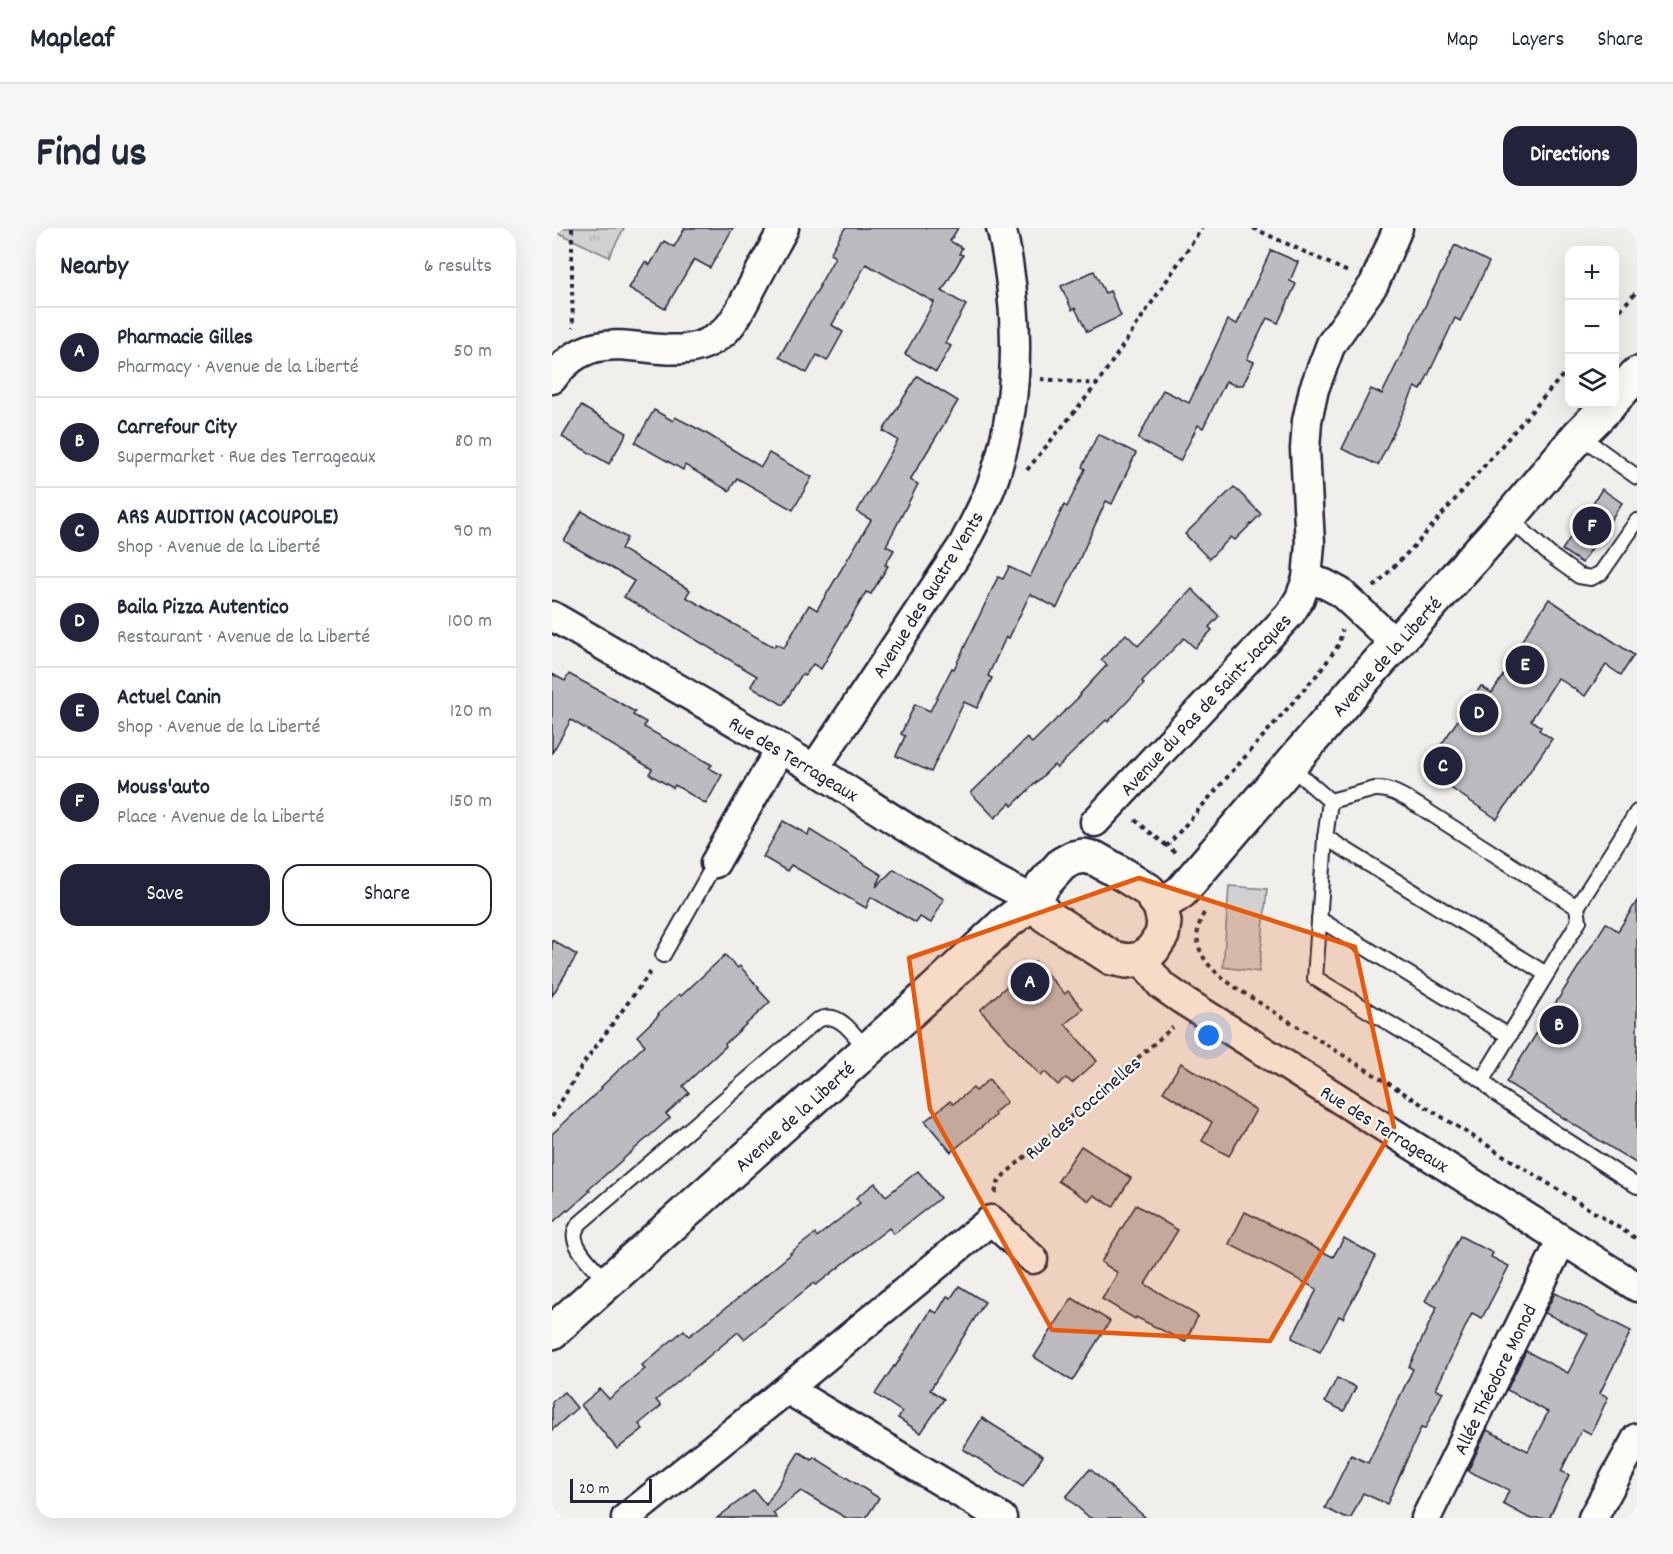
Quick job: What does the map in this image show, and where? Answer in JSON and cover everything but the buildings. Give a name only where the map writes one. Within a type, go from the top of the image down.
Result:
[{"type":"street","points":[[552,379],[563,365],[575,356],[606,345],[622,344],[666,350],[686,350],[706,344],[725,331],[739,312],[783,228]]},
{"type":"street","name":"Avenue des Quatre Vents","points":[[814,769],[963,545],[981,510],[997,469],[1008,424],[1014,377],[1014,300],[1005,239],[1001,228]]},
{"type":"street","name":"Avenue du Pas de Saint-Jacques","points":[[1104,812],[1290,614],[1300,598],[1307,579],[1310,544],[1305,449],[1307,421],[1314,389],[1331,344],[1374,284],[1398,228]]},
{"type":"street","points":[[1619,394],[1637,374]]},
{"type":"street","name":"Avenue de la Liberté","points":[[1160,906],[1181,892],[1199,872],[1579,435],[1606,408]]},
{"type":"street","points":[[1307,579],[1325,584],[1340,592],[1396,644]]},
{"type":"street","name":"Rue des Terrageaux","points":[[552,616],[814,769],[973,868],[1036,900]]},
{"type":"street","points":[[715,863],[780,749]]},
{"type":"street","points":[[1084,856],[1096,859],[1140,885],[1160,906],[1164,922],[1162,936],[1154,949],[1141,959],[1127,961],[1112,958],[1045,915],[1036,900],[1043,885],[1062,864],[1073,858],[1084,856]]},
{"type":"street","name":"Avenue de la Liberté","points":[[552,1332],[933,991],[1003,925],[1036,900]]},
{"type":"street","name":"Rue des Terrageaux","points":[[1141,959],[1161,985],[1637,1287]]},
{"type":"street","points":[[626,1518],[787,1389],[991,1220],[1033,1259]]},
{"type":"street","name":"Allée Théodore Monod","points":[[1426,1518],[1560,1240]]},
{"type":"street","points":[[787,1389],[1002,1518]]},
{"type":"street","points":[[1593,1518],[1637,1438]]},
{"type":"lane","points":[[1579,435],[1637,477]]},
{"type":"lane","points":[[1509,518],[1550,555],[1579,576],[1591,578],[1602,573],[1637,521]]},
{"type":"lane","points":[[1290,766],[1330,801]]},
{"type":"lane","points":[[1330,801],[1375,789],[1392,791],[1577,908]]},
{"type":"lane","points":[[1330,801],[1325,837],[1315,978],[1482,1080],[1497,1095],[1637,1186]]},
{"type":"lane","points":[[1482,1080],[1579,921],[1577,908],[1637,812]]},
{"type":"lane","points":[[1325,837],[1546,974]]},
{"type":"lane","points":[[663,955],[715,863]]},
{"type":"lane","points":[[1319,919],[1509,1036]]},
{"type":"lane","points":[[608,1282],[574,1241],[579,1224],[816,1021],[825,1017],[842,1023],[867,1050]]},
{"type":"path","points":[[572,228],[575,356]]},
{"type":"path","points":[[1022,474],[1098,384],[1202,228]]},
{"type":"path","points":[[1253,228],[1374,284]]},
{"type":"path","points":[[1619,311],[1637,291]]},
{"type":"path","points":[[1014,377],[1098,384]]},
{"type":"path","points":[[1104,812],[1167,846]]},
{"type":"path","points":[[1199,872],[1214,891],[1200,921],[1197,935],[1199,947],[1206,962],[1219,976],[1637,1239]]},
{"type":"path","points":[[552,1117],[583,1064],[663,955]]},
{"type":"path","name":"Rue des Coccinelles","points":[[991,1220],[998,1182],[1195,1007]]},
{"type":"highlighted area","points":[[1139,878],[1355,947],[1394,1127],[1270,1341],[1052,1330],[930,1109],[909,958]]},
{"type":"green space","points":[[552,228],[624,228],[609,257]]},
{"type":"green space","points":[[1229,886],[1267,889],[1259,972],[1223,967]]},
{"type":"place","name":"Mouss'auto","points":[[1592,526]]},
{"type":"place","name":"Actuel Canin","points":[[1525,665]]},
{"type":"place","name":"Baila Pizza Autentico","points":[[1479,713]]},
{"type":"place","name":"ARS AUDITION (ACOUPOLE)","points":[[1443,766]]},
{"type":"place","name":"Pharmacie Gilles","points":[[1030,982]]},
{"type":"place","name":"Carrefour City","points":[[1559,1025]]}]
